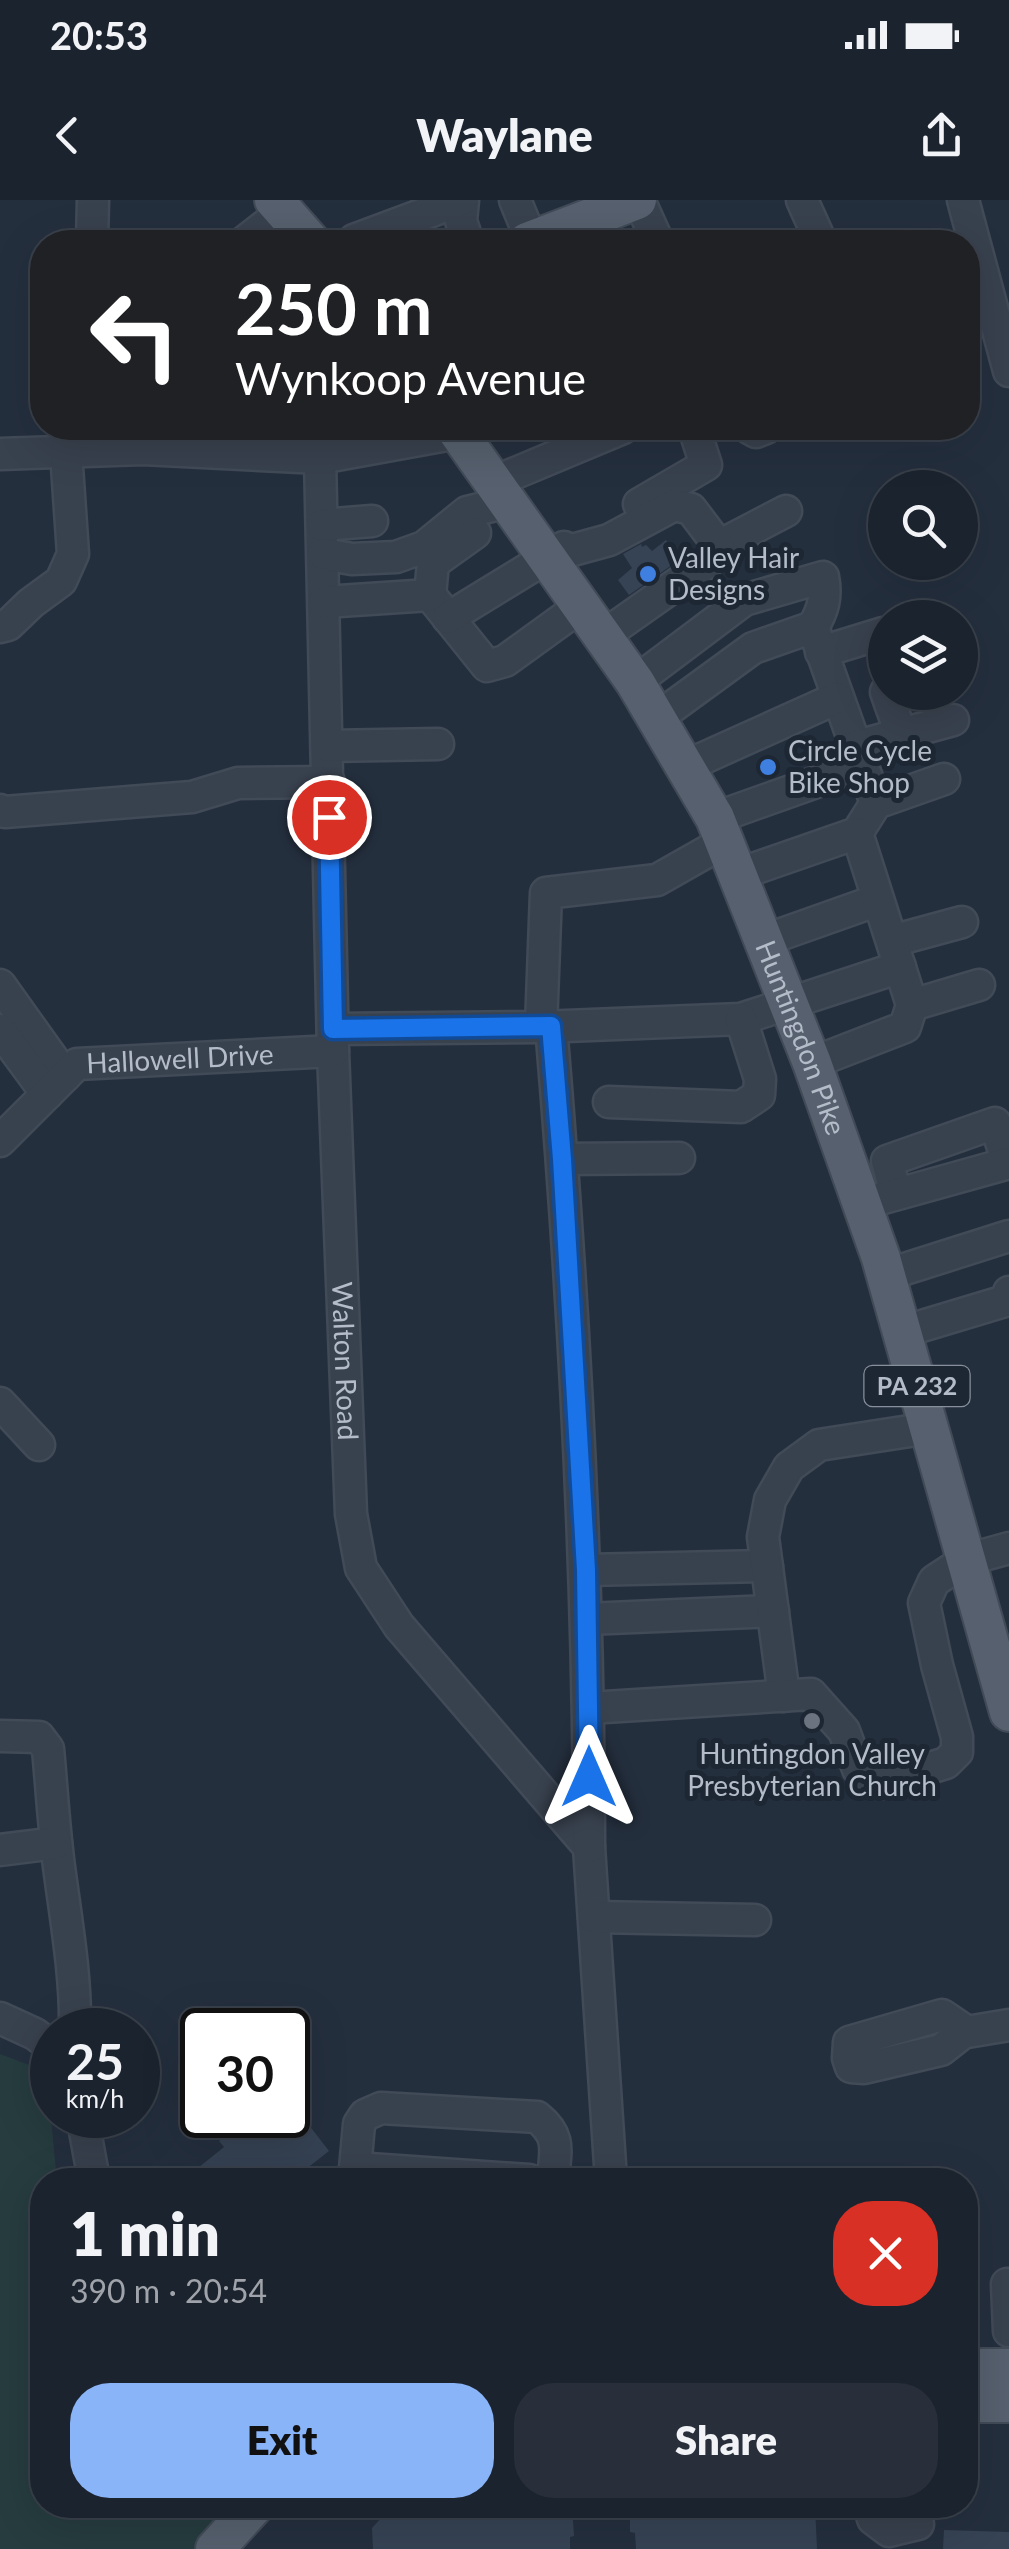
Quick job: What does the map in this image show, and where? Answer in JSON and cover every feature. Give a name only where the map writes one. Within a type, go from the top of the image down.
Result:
[{"type":"main road","points":[[595,230],[634,201]]},
{"type":"main road","points":[[279,205],[301,230]]},
{"type":"main road","name":"Huntingdon Pike","points":[[463,440],[636,682],[686,766],[726,845],[812,1064],[880,1200],[886,1275],[1009,1712]]},
{"type":"main road","points":[[978,2368],[1009,2368]]},
{"type":"main road","points":[[978,2403],[1009,2404]]},
{"type":"main road","points":[[216,2549],[243,2518]]},
{"type":"street","points":[[92,200],[92,230]]},
{"type":"street","points":[[381,230],[462,200],[464,230]]},
{"type":"street","points":[[515,200],[525,230]]},
{"type":"street","points":[[963,200],[967,230]]},
{"type":"street","points":[[634,201],[651,230]]},
{"type":"street","points":[[805,201],[816,230]]},
{"type":"street","points":[[255,230],[279,205]]},
{"type":"street","points":[[980,301],[1009,371]]},
{"type":"street","points":[[0,454],[66,452],[131,440]]},
{"type":"street","points":[[160,440],[320,458],[407,440]]},
{"type":"street","points":[[307,440],[320,458]]},
{"type":"street","points":[[323,540],[352,559],[396,556],[424,547],[467,512],[600,440]]},
{"type":"street","points":[[324,602],[439,606],[547,556],[706,465],[698,440]]},
{"type":"street","points":[[0,627],[8,625],[31,602],[61,581],[73,554],[66,452]]},
{"type":"street","name":"Walton Road","points":[[320,458],[333,1040],[351,1514],[361,1568],[399,1626],[589,1847]]},
{"type":"street","points":[[547,556],[609,540],[674,505],[691,509],[719,546]]},
{"type":"street","points":[[475,533],[432,563],[439,606],[488,666],[592,621],[708,562],[719,546],[786,512]]},
{"type":"street","points":[[323,540],[372,521]]},
{"type":"street","points":[[636,682],[744,600],[823,577],[826,590],[817,639],[876,803]]},
{"type":"street","points":[[658,718],[753,648],[868,635]]},
{"type":"street","points":[[686,766],[837,698]]},
{"type":"street","points":[[892,710],[900,734]]},
{"type":"street","points":[[609,2168],[589,1847],[586,1570],[562,1159],[546,1026],[546,893],[657,880],[726,845],[857,756],[900,734],[953,720]]},
{"type":"street","points":[[328,746],[438,744]]},
{"type":"street","points":[[812,1064],[905,1028],[912,1005],[857,833],[876,803],[944,779]]},
{"type":"street","points":[[0,810],[192,796],[238,783],[328,782]]},
{"type":"street","points":[[726,845],[857,833]]},
{"type":"street","points":[[765,940],[878,900]]},
{"type":"street","name":"Hallowell Drive","points":[[0,1141],[77,1064],[333,1040],[546,1026],[741,1020],[789,1003],[962,922]]},
{"type":"street","points":[[0,985],[56,1085]]},
{"type":"street","points":[[912,1005],[978,986]]},
{"type":"street","points":[[609,1102],[741,1107],[758,1095],[760,1079],[741,1020]]},
{"type":"street","points":[[0,1030],[56,1085]]},
{"type":"street","points":[[994,1123],[1009,1163],[880,1200],[888,1161],[947,1140],[994,1123]]},
{"type":"street","points":[[947,1140],[960,1176]]},
{"type":"street","points":[[562,1159],[678,1158]]},
{"type":"street","points":[[886,1275],[1009,1236]]},
{"type":"street","points":[[902,1332],[1005,1301],[1009,1292]]},
{"type":"street","points":[[0,1403],[39,1445]]},
{"type":"street","points":[[784,1696],[763,1537],[770,1500],[790,1467],[819,1445],[929,1428]]},
{"type":"street","points":[[589,1708],[811,1694],[844,1731],[858,1770],[881,1783],[946,1764],[957,1752],[957,1737],[924,1603],[934,1581],[966,1560],[1009,1548]]},
{"type":"street","points":[[586,1570],[767,1566]]},
{"type":"street","points":[[587,1619],[773,1611]]},
{"type":"street","points":[[0,1736],[39,1738],[48,1749],[75,2008]]},
{"type":"street","points":[[0,1850],[56,1843]]},
{"type":"street","points":[[594,1917],[756,1920]]},
{"type":"street","points":[[0,2018],[30,2031]]},
{"type":"street","points":[[967,2032],[1009,2025]]},
{"type":"street","points":[[354,2168],[358,2124],[365,2115],[381,2108],[536,2117],[549,2126],[556,2138],[554,2168]]},
{"type":"street","points":[[86,2138],[92,2168]]},
{"type":"street","points":[[1007,2284],[1009,2331]]},
{"type":"street","points":[[873,2518],[888,2531],[924,2526]]},
{"type":"green space","points":[[0,2054],[30,2065],[30,2138],[53,2138],[56,2168],[30,2168],[30,2518],[225,2518],[200,2549],[0,2549]]},
{"type":"building","name":"Valley Hair Designs","points":[[666,540],[679,560],[629,595],[618,580],[632,568],[623,554],[641,544],[652,551]]},
{"type":"building","points":[[310,2126],[329,2151],[307,2168],[198,2168],[224,2147],[219,2141],[310,2138]]},
{"type":"building","points":[[381,2518],[573,2518],[574,2536],[570,2537],[570,2549],[373,2549],[372,2528]]},
{"type":"building","points":[[630,2518],[816,2518],[817,2549],[636,2549],[635,2533],[630,2532]]},
{"type":"building","points":[[944,2530],[1009,2532],[1009,2549],[943,2549]]},
{"type":"place","name":"Valley Hair Designs","points":[[648,574]]},
{"type":"place","name":"Circle Cycle Bike Shop","points":[[768,767]]},
{"type":"place","name":"Huntingdon Valley Presbyterian Church","points":[[812,1721]]},
{"type":"route","points":[[329,817],[333,1029],[551,1026],[586,1570],[589,1777]]}]
